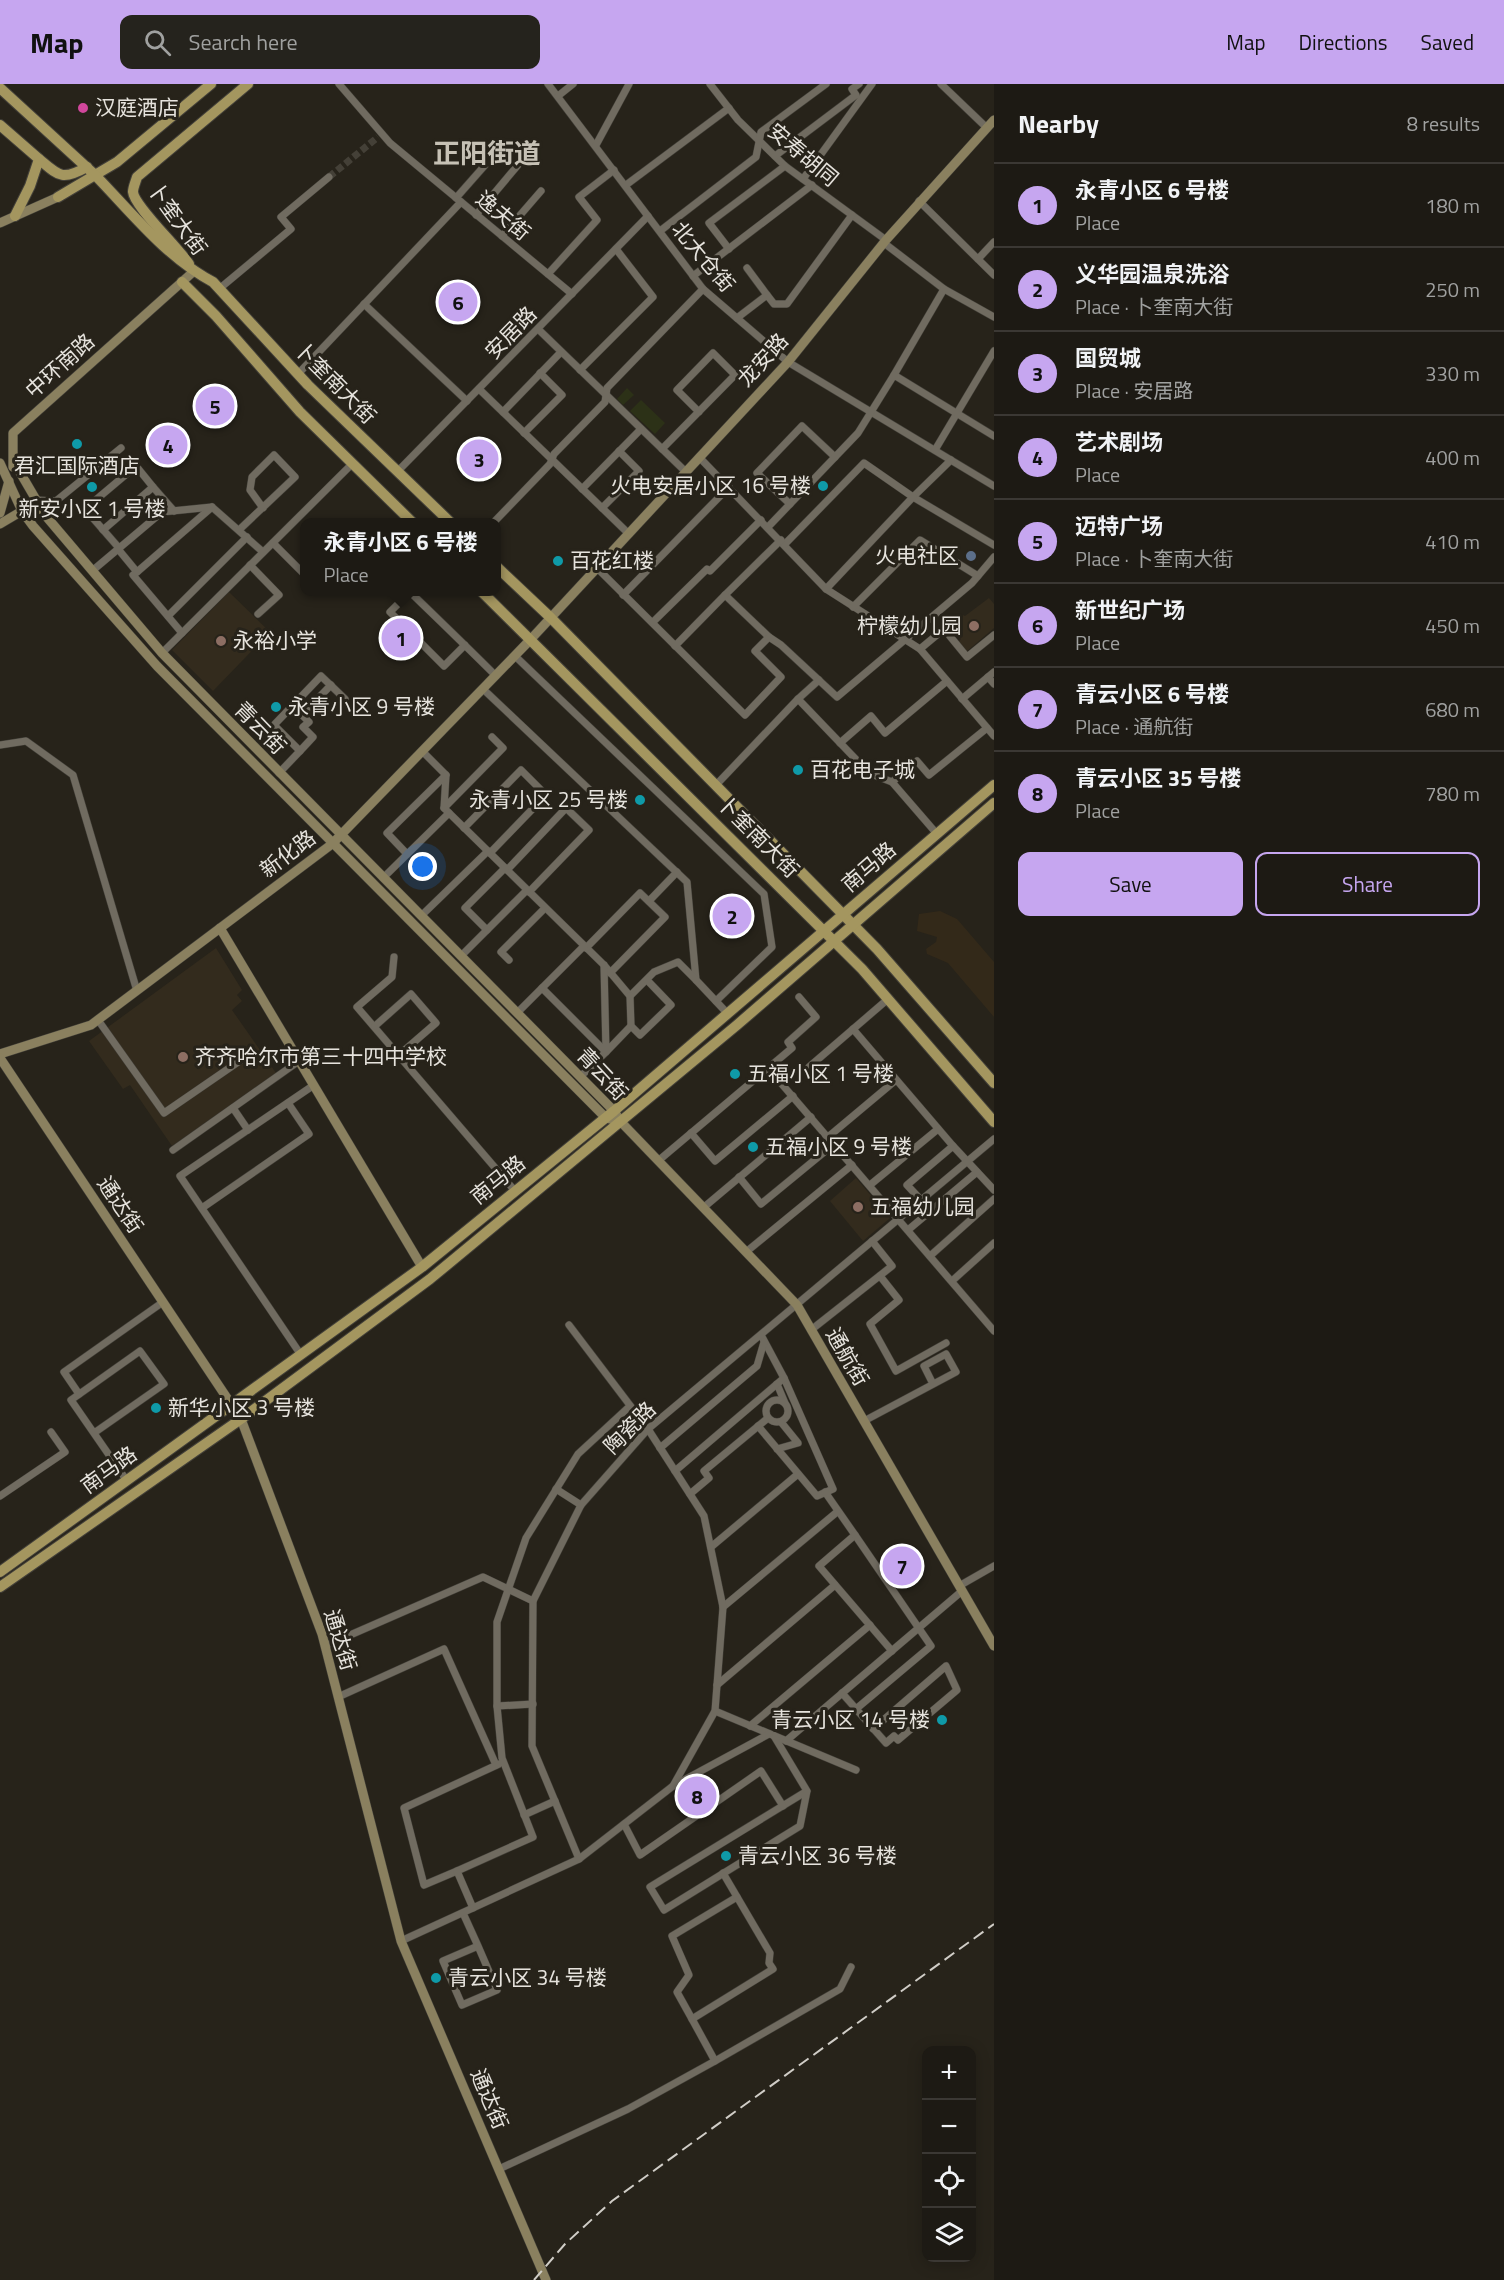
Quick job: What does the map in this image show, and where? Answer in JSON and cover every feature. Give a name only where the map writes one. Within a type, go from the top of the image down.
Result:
[{"type":"main road","points":[[58,197],[117,162],[211,84]]},
{"type":"main road","name":"卜奎大街","points":[[193,272],[181,251],[139,205],[133,192],[137,177],[248,84]]},
{"type":"main road","points":[[0,88],[95,176]]},
{"type":"main road","points":[[0,125],[59,176],[67,176],[87,167]]},
{"type":"main road","points":[[15,216],[30,186],[39,159]]},
{"type":"main road","name":"卜奎大街","points":[[95,176],[193,272]]},
{"type":"main road","name":"卜奎南大街","points":[[193,272],[219,289],[298,374],[446,518]]},
{"type":"main road","name":"卜奎南大街","points":[[182,282],[216,316],[300,412],[408,518]]},
{"type":"main road","name":"卜奎南大街","points":[[501,571],[551,618],[854,925],[994,1083]]},
{"type":"main road","name":"卜奎南大街","points":[[487,596],[835,941],[994,1122]]},
{"type":"main road","name":"南马路","points":[[0,1572],[422,1267],[610,1114],[994,785]]},
{"type":"main road","name":"南马路","points":[[0,1587],[241,1419],[430,1279],[621,1122],[994,803]]},
{"type":"street","name":"逸夫街","points":[[339,84],[380,135],[572,294]]},
{"type":"street","name":"北大仓街","points":[[548,84],[703,288],[788,362],[994,486]]},
{"type":"street","points":[[558,96],[573,84]]},
{"type":"street","points":[[596,145],[629,84]]},
{"type":"street","points":[[660,231],[756,157],[761,132],[826,84]]},
{"type":"street","points":[[775,156],[856,95],[852,89],[859,84]]},
{"type":"street","points":[[803,179],[872,84]]},
{"type":"street","points":[[941,84],[987,128]]},
{"type":"street","name":"安寿胡同","points":[[714,86],[729,108],[784,166],[852,215],[944,289],[994,317]]},
{"type":"street","points":[[626,185],[729,108]]},
{"type":"street","name":"龙安路","points":[[551,618],[788,362],[919,201],[994,120]]},
{"type":"street","points":[[298,374],[459,200],[501,147]]},
{"type":"street","points":[[476,214],[518,165]]},
{"type":"street","points":[[729,249],[710,223],[784,166]]},
{"type":"street","points":[[548,274],[597,220],[579,197],[614,170]]},
{"type":"street","points":[[219,289],[291,229],[281,217],[330,177]]},
{"type":"street","points":[[693,276],[812,185]]},
{"type":"street","points":[[502,236],[541,191]]},
{"type":"street","points":[[0,224],[58,197]]},
{"type":"street","points":[[919,201],[994,275]]},
{"type":"street","points":[[747,268],[774,304],[787,304],[852,215]]},
{"type":"street","name":"安居路","points":[[397,472],[648,216]]},
{"type":"street","points":[[978,259],[994,242]]},
{"type":"street","points":[[580,370],[653,297],[616,249]]},
{"type":"street","name":"中环南路","points":[[0,513],[14,462],[13,433],[193,272]]},
{"type":"street","points":[[498,518],[552,460],[554,454],[605,402],[608,388],[703,288]]},
{"type":"street","points":[[768,527],[858,433],[944,289]]},
{"type":"street","points":[[737,318],[767,295]]},
{"type":"street","points":[[364,304],[467,401]]},
{"type":"street","points":[[537,329],[686,472]]},
{"type":"street","points":[[935,450],[994,351]]},
{"type":"street","points":[[503,412],[561,352]]},
{"type":"street","points":[[662,449],[699,412],[735,375],[713,353],[677,390],[699,412]]},
{"type":"street","points":[[524,433],[562,395],[540,373]]},
{"type":"street","points":[[894,375],[994,436]]},
{"type":"street","points":[[479,389],[629,534]]},
{"type":"street","points":[[790,504],[757,473],[802,426],[835,457]]},
{"type":"street","points":[[582,489],[641,429]]},
{"type":"street","points":[[0,524],[22,511],[34,500],[56,501],[121,448]]},
{"type":"street","points":[[602,508],[639,471],[619,451]]},
{"type":"street","points":[[239,530],[263,508],[295,477],[274,454],[252,477],[250,490],[263,508]]},
{"type":"street","points":[[699,457],[826,589],[920,649],[994,736]]},
{"type":"street","points":[[826,589],[951,460]]},
{"type":"street","name":"青云街","points":[[14,462],[34,500],[162,653],[580,1077],[610,1114]]},
{"type":"street","name":"青云街","points":[[0,463],[22,511],[157,666],[332,844],[610,1114],[621,1122]]},
{"type":"street","points":[[675,646],[725,595],[864,463],[913,497],[994,545]]},
{"type":"street","points":[[162,653],[352,464]]},
{"type":"street","points":[[137,572],[85,509],[136,466],[174,511]]},
{"type":"street","points":[[103,530],[153,487]]},
{"type":"street","points":[[623,595],[729,487]]},
{"type":"street","points":[[92,571],[162,512],[212,507],[264,552]]},
{"type":"street","points":[[182,633],[133,575],[212,507]]},
{"type":"street","points":[[653,622],[706,568],[710,571],[761,520]]},
{"type":"street","points":[[168,616],[247,537]]},
{"type":"street","points":[[853,607],[920,540],[978,576]]},
{"type":"street","points":[[273,543],[300,570]]},
{"type":"street","points":[[725,595],[837,697],[978,576],[994,557]]},
{"type":"street","points":[[250,565],[279,595],[258,614]]},
{"type":"street","points":[[597,568],[745,715],[781,677],[755,651],[769,637]]},
{"type":"street","points":[[405,596],[390,612],[444,666],[465,645]]},
{"type":"street","points":[[415,596],[496,675]]},
{"type":"street","name":"新化路","points":[[0,1056],[91,1025],[332,844],[551,618]]},
{"type":"street","points":[[920,649],[944,629],[967,657],[994,635]]},
{"type":"street","points":[[515,656],[764,894],[772,946],[716,1001]]},
{"type":"street","points":[[962,699],[991,674],[994,684]]},
{"type":"street","points":[[300,751],[274,725],[321,676],[345,699]]},
{"type":"street","points":[[716,785],[819,680]]},
{"type":"street","points":[[840,742],[871,716],[885,733],[947,681]]},
{"type":"street","points":[[302,715],[331,685]]},
{"type":"street","points":[[483,689],[687,882],[696,980]]},
{"type":"street","points":[[798,699],[869,773],[892,782],[937,834]]},
{"type":"street","points":[[279,773],[313,737],[303,728],[309,722],[292,706]]},
{"type":"street","points":[[892,782],[917,761],[929,776],[987,728]]},
{"type":"street","points":[[383,878],[504,748],[492,737]]},
{"type":"street","points":[[0,745],[26,741],[73,775],[137,991]]},
{"type":"street","points":[[422,751],[446,775],[447,811],[604,965],[630,996],[631,1026],[640,1035],[671,1005],[647,980]]},
{"type":"street","points":[[421,916],[546,795],[521,770],[464,828]]},
{"type":"street","points":[[407,854],[387,833],[446,775]]},
{"type":"street","points":[[461,956],[589,830],[566,808],[465,908],[487,930]]},
{"type":"street","points":[[649,901],[677,872]]},
{"type":"street","points":[[517,1013],[640,893],[665,917],[610,973]]},
{"type":"street","points":[[509,960],[501,952],[545,908]]},
{"type":"street","points":[[220,927],[422,1267]]},
{"type":"street","points":[[394,957],[392,977],[357,1007],[515,1191]]},
{"type":"street","points":[[630,996],[654,972],[678,962],[728,1014]]},
{"type":"street","points":[[604,965],[606,1052]]},
{"type":"street","points":[[542,988],[606,1052]]},
{"type":"street","points":[[375,1026],[411,994],[436,1023],[399,1055]]},
{"type":"street","points":[[658,1161],[792,1047],[788,1042],[816,1017],[799,997]]},
{"type":"street","points":[[809,1067],[888,999]]},
{"type":"street","points":[[98,1020],[164,1113],[241,1060]]},
{"type":"street","points":[[580,1077],[631,1026]]},
{"type":"street","points":[[853,1029],[966,1162],[994,1190]]},
{"type":"street","name":"通达街","points":[[0,1056],[241,1419],[325,1646],[401,1941],[546,2280]]},
{"type":"street","points":[[173,1150],[299,1061]]},
{"type":"street","points":[[768,1068],[994,1330]]},
{"type":"street","points":[[828,1137],[896,1080]]},
{"type":"street","points":[[301,1355],[180,1176],[314,1085]]},
{"type":"street","points":[[691,1133],[715,1161],[793,1096]]},
{"type":"street","points":[[202,1208],[309,1134],[288,1103]]},
{"type":"street","points":[[233,1108],[248,1130]]},
{"type":"street","points":[[703,1208],[811,1117]]},
{"type":"street","name":"通航街","points":[[621,1122],[796,1305],[961,1588],[991,1634],[994,1646]]},
{"type":"street","points":[[870,1185],[938,1129]]},
{"type":"street","name":"陶瓷路","points":[[579,1859],[532,1746],[533,1601],[581,1505],[648,1429],[763,1339],[796,1305],[994,1138]]},
{"type":"street","points":[[738,1177],[761,1204],[834,1144]]},
{"type":"street","points":[[921,1200],[907,1185],[953,1146]]},
{"type":"street","points":[[746,1252],[852,1165]]},
{"type":"street","points":[[908,1230],[977,1172]]},
{"type":"street","points":[[930,1256],[994,1199]]},
{"type":"street","points":[[811,1330],[891,1266],[872,1242]]},
{"type":"street","points":[[952,1281],[994,1243]]},
{"type":"street","points":[[880,1275],[899,1300],[870,1324],[896,1371],[946,1343]]},
{"type":"street","points":[[79,1394],[64,1372],[163,1302]]},
{"type":"street","points":[[569,1325],[648,1429],[690,1494],[704,1516],[711,1547],[723,1607],[715,1711],[673,1786]]},
{"type":"street","points":[[758,1426],[817,1496],[833,1489],[784,1378],[763,1339]]},
{"type":"street","points":[[660,1448],[757,1366],[763,1339]]},
{"type":"street","points":[[94,1433],[164,1384],[140,1351],[71,1400],[127,1481]]},
{"type":"street","points":[[864,1421],[956,1372],[946,1354],[924,1366],[933,1384]]},
{"type":"street","points":[[675,1471],[784,1378]]},
{"type":"street","points":[[777,1384],[788,1413],[781,1422]]},
{"type":"street","points":[[781,1422],[774,1422],[768,1418],[766,1408],[770,1402],[778,1400],[785,1403]]},
{"type":"street","points":[[500,1764],[497,1622],[526,1538],[579,1454],[630,1406]]},
{"type":"street","points":[[690,1494],[709,1478],[704,1471],[768,1418]]},
{"type":"street","points":[[777,1449],[798,1443],[781,1422]]},
{"type":"street","points":[[0,1496],[65,1452],[51,1432]]},
{"type":"street","points":[[711,1547],[798,1474]]},
{"type":"street","points":[[556,1489],[581,1505]]},
{"type":"street","points":[[825,1492],[837,1512],[921,1627],[932,1646],[856,1709]]},
{"type":"street","points":[[723,1607],[837,1512]]},
{"type":"street","points":[[855,1535],[819,1566],[892,1651]]},
{"type":"street","points":[[786,1741],[921,1627],[961,1588],[994,1566]]},
{"type":"street","points":[[325,1646],[483,1577],[509,1587],[533,1601]]},
{"type":"street","points":[[717,1685],[835,1585]]},
{"type":"street","points":[[750,1726],[870,1625]]},
{"type":"street","points":[[338,1697],[444,1649],[500,1764],[524,1815],[533,1837],[424,1885],[404,1808],[500,1764]]},
{"type":"street","points":[[842,1693],[873,1729],[886,1743],[894,1736],[898,1740],[957,1690],[946,1666],[873,1729]]},
{"type":"street","points":[[497,1706],[533,1704]]},
{"type":"street","points":[[715,1711],[856,1770]]},
{"type":"street","points":[[401,1941],[579,1859],[673,1786],[772,1735]]},
{"type":"street","points":[[772,1735],[807,1791],[800,1826],[664,1910],[650,1887],[807,1791]]},
{"type":"street","points":[[624,1824],[640,1855],[761,1771],[783,1806]]},
{"type":"street","points":[[524,1815],[555,1802]]},
{"type":"street","points":[[457,1871],[472,1908]]},
{"type":"street","points":[[692,2019],[773,1969],[770,1963],[770,1953],[723,1873]]},
{"type":"street","points":[[715,2061],[677,1992],[689,1975],[672,1936],[737,1897]]},
{"type":"street","points":[[463,1913],[497,1990],[462,2005],[443,1961],[477,1946]]},
{"type":"street","points":[[499,2169],[628,2109],[715,2061],[840,1989],[850,1967]]},
{"type":"shaded area","name":"永裕小学","points":[[229,592],[270,632],[213,691],[172,650]]},
{"type":"shaded area","name":"柠檬幼儿园","points":[[989,598],[994,604],[994,628],[966,652],[958,642],[961,639],[952,628],[963,615],[965,616]]},
{"type":"shaded area","points":[[940,911],[957,919],[994,962],[994,1017],[948,963],[927,954],[926,949],[936,942],[937,937],[917,931],[919,914]]},
{"type":"shaded area","name":"齐齐哈尔市第三十四中学校","points":[[216,948],[242,990],[237,995],[242,1001],[232,1010],[276,1073],[172,1146],[130,1085],[123,1089],[89,1041]]},
{"type":"shaded area","name":"五福幼儿园","points":[[856,1178],[890,1218],[863,1241],[830,1201]]},
{"type":"green space","points":[[627,388],[634,395],[623,405],[617,399]]},
{"type":"green space","points":[[641,400],[665,423],[655,434],[630,411]]},
{"type":"tunnel","points":[[329,177],[378,137]]},
{"type":"railway","points":[[534,2280],[565,2244],[612,2201],[994,1924]]},
{"type":"place","name":"汉庭酒店","points":[[83,108]]},
{"type":"place","name":"新世纪广场","points":[[458,302]]},
{"type":"place","name":"迈特广场","points":[[215,406]]},
{"type":"place","name":"君汇国际酒店","points":[[77,444]]},
{"type":"place","name":"艺术剧场","points":[[168,445]]},
{"type":"place","name":"国贸城","points":[[479,459]]},
{"type":"place","name":"火电安居小区 16 号楼","points":[[823,486]]},
{"type":"place","name":"新安小区 1 号楼","points":[[92,487]]},
{"type":"place","name":"火电社区","points":[[971,556]]},
{"type":"place","name":"百花红楼","points":[[558,561]]},
{"type":"place","name":"柠檬幼儿园","points":[[974,626]]},
{"type":"place","name":"永青小区 6 号楼","points":[[401,638]]},
{"type":"place","name":"永裕小学","points":[[221,641]]},
{"type":"place","name":"永青小区 9 号楼","points":[[276,707]]},
{"type":"place","name":"百花电子城","points":[[798,770]]},
{"type":"place","name":"永青小区 25 号楼","points":[[640,800]]},
{"type":"place","name":"义华园温泉洗浴","points":[[732,916]]},
{"type":"place","name":"齐齐哈尔市第三十四中学校","points":[[183,1057]]},
{"type":"place","name":"五福小区 1 号楼","points":[[735,1074]]},
{"type":"place","name":"五福小区 9 号楼","points":[[753,1147]]},
{"type":"place","name":"五福幼儿园","points":[[858,1207]]},
{"type":"place","name":"新华小区 3 号楼","points":[[156,1408]]},
{"type":"place","name":"青云小区 6 号楼","points":[[902,1566]]},
{"type":"place","name":"青云小区 14 号楼","points":[[942,1720]]},
{"type":"place","name":"青云小区 35 号楼","points":[[697,1796]]},
{"type":"place","name":"青云小区 36 号楼","points":[[726,1856]]},
{"type":"place","name":"青云小区 34 号楼","points":[[436,1978]]},
{"type":"district","name":"正阳街道","points":[[487,154]]}]
